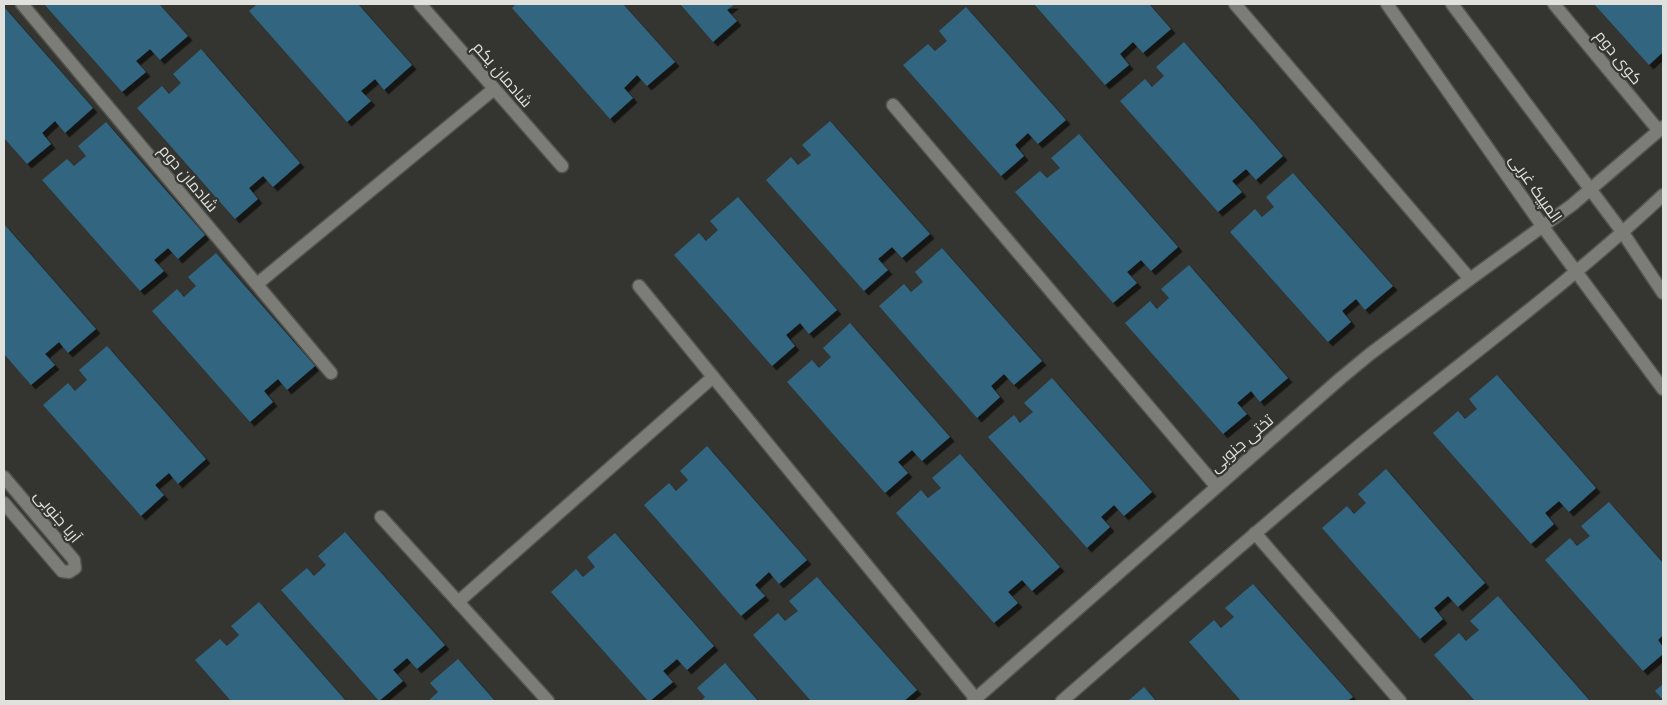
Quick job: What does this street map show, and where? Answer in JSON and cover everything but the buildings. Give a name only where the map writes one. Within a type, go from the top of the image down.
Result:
[{"type":"street","name":"شادمان دوم","points":[[22,4],[331,373]]},
{"type":"street","name":"شادمان یکم","points":[[420,4],[562,166]]},
{"type":"street","points":[[1235,4],[1470,279]]},
{"type":"street","name":"المپیک غربی","points":[[1386,4],[1543,227],[1663,389]]},
{"type":"street","points":[[1452,4],[1623,233],[1663,293]]},
{"type":"street","name":"کوی دوم","points":[[1554,4],[1661,129]]},
{"type":"street","points":[[256,284],[494,89]]},
{"type":"street","points":[[893,104],[1216,486]]},
{"type":"street","name":"تختی جنوبی","points":[[975,700],[1216,486],[1362,360],[1572,205],[1661,129]]},
{"type":"street","points":[[1062,701],[1255,533],[1382,426],[1577,271],[1623,233],[1663,195]]},
{"type":"street","points":[[639,286],[975,700]]},
{"type":"street","points":[[458,602],[713,377]]},
{"type":"street","name":"آریا جنوبی","points":[[4,477],[74,560],[75,568],[69,572],[62,571],[4,503]]},
{"type":"street","points":[[381,517],[548,701]]},
{"type":"street","points":[[1255,533],[1400,701]]}]
